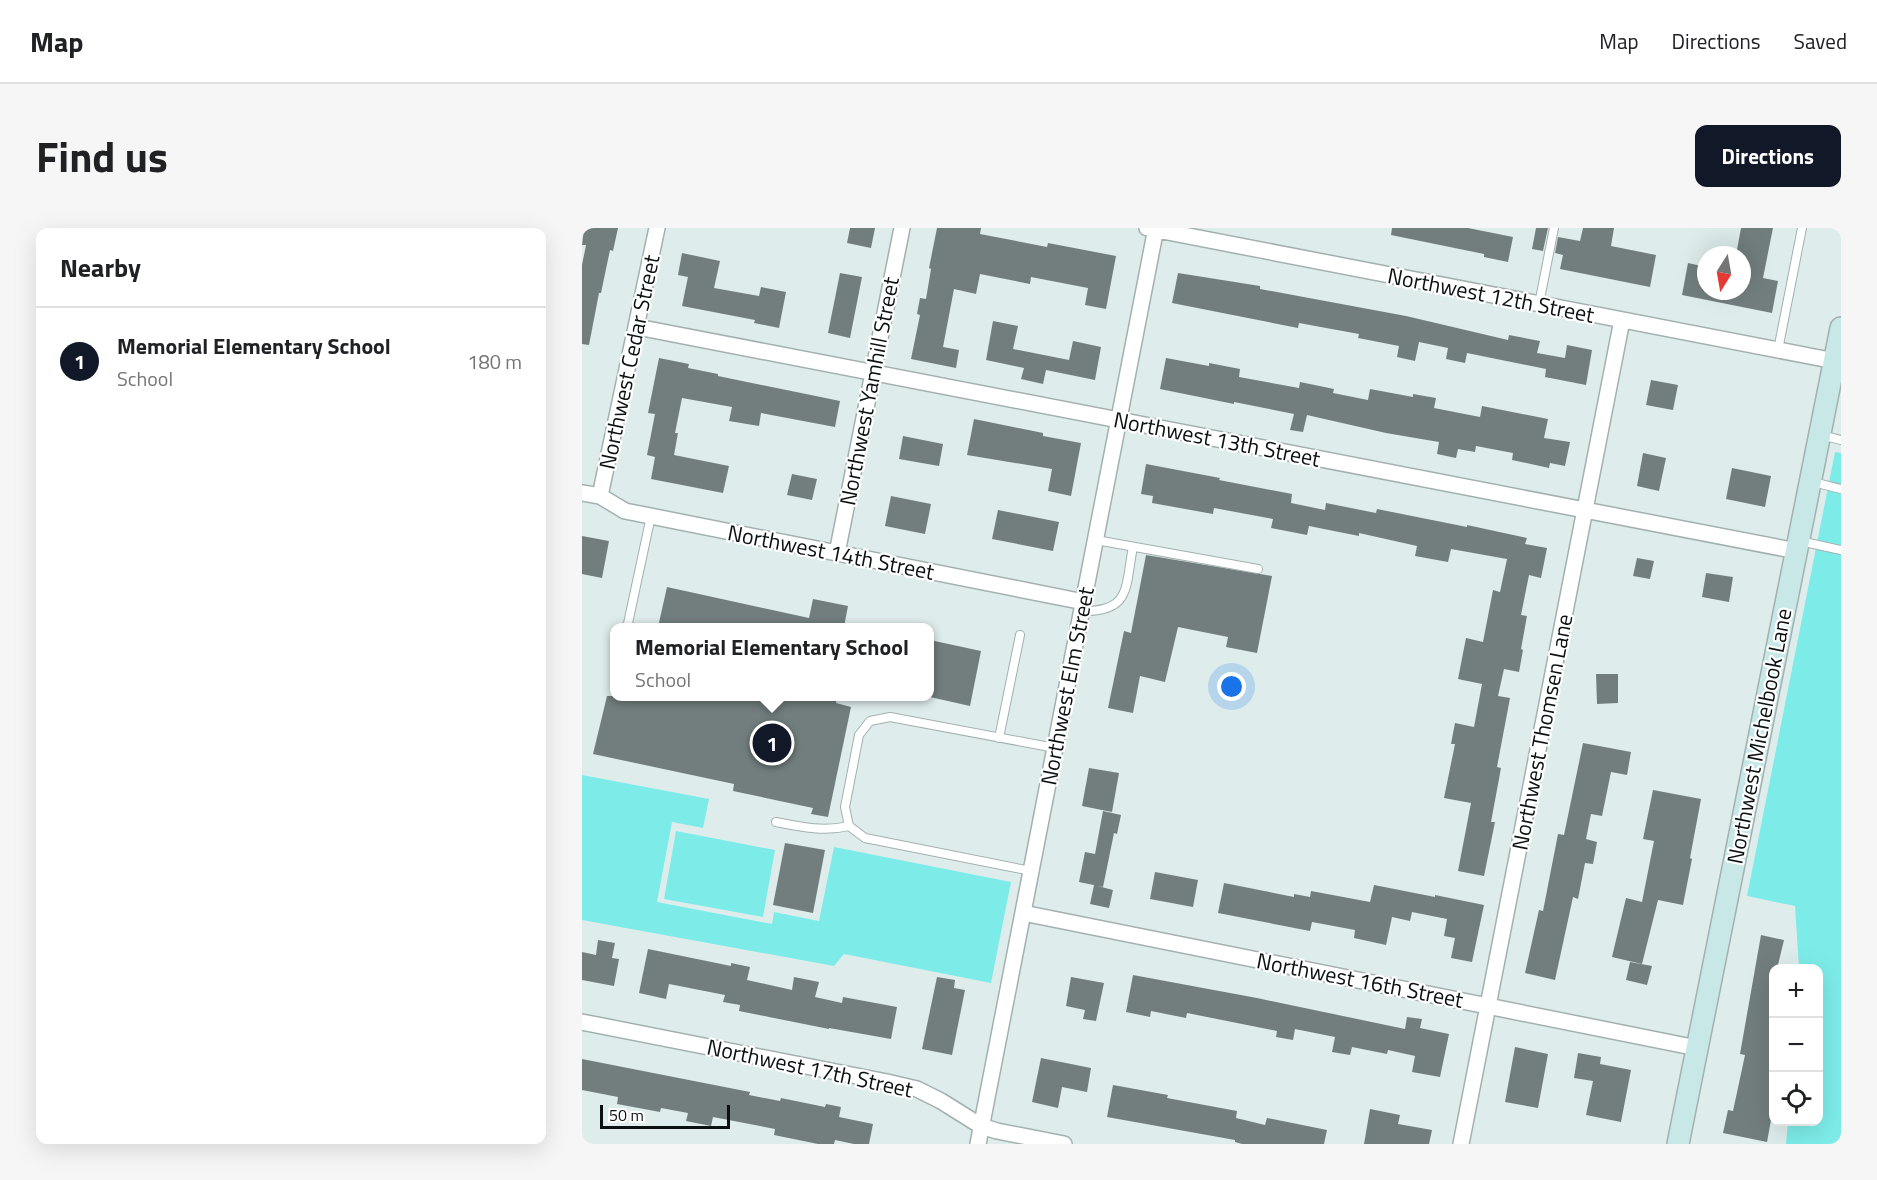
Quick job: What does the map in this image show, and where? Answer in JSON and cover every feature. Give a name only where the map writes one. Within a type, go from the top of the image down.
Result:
[{"type":"street","name":"Northwest Cedar Street","points":[[600,496],[657,228]]},
{"type":"street","name":"Northwest Yamhill Street","points":[[837,553],[902,228]]},
{"type":"street","name":"Northwest 12th Street","points":[[1153,228],[1835,361]]},
{"type":"street","name":"Northwest Elm Street","points":[[978,1144],[1119,420],[1153,228]]},
{"type":"street","name":"Northwest Thomsen Lane","points":[[1461,1144],[1622,320]]},
{"type":"street","name":"Northwest 13th Street","points":[[636,327],[1585,510],[1798,546]]},
{"type":"street","name":"Northwest Michelbook Lane","points":[[1678,1144],[1841,328]]},
{"type":"street","name":"Northwest 14th Street","points":[[582,492],[600,496],[625,511],[837,553],[1083,607]]},
{"type":"street","name":"Northwest 16th Street","points":[[1023,913],[1697,1048]]},
{"type":"street","name":"Northwest 17th Street","points":[[582,1022],[917,1089],[981,1126],[1064,1144]]},
{"type":"lane","points":[[1778,350],[1802,228]]},
{"type":"lane","points":[[1539,304],[1554,229]]},
{"type":"lane","points":[[1820,434],[1841,440]]},
{"type":"lane","points":[[1810,481],[1841,489]]},
{"type":"lane","points":[[628,623],[651,516]]},
{"type":"lane","points":[[1096,540],[1258,569]]},
{"type":"lane","points":[[1798,546],[1841,550]]},
{"type":"lane","points":[[1083,607],[1095,611],[1110,608],[1122,599],[1133,547]]},
{"type":"lane","points":[[999,738],[1020,635]]},
{"type":"lane","points":[[1031,870],[866,838],[849,826],[845,807],[859,735],[870,722],[890,717],[1055,748]]},
{"type":"lane","points":[[776,822],[834,830],[849,826]]},
{"type":"shaded area","points":[[1835,452],[1841,453],[1841,1144],[1786,1144],[1788,1126],[1823,1126],[1823,964],[1799,964],[1795,906],[1747,896]]},
{"type":"shaded area","points":[[582,775],[709,799],[703,828],[672,822],[657,902],[772,924],[774,912],[819,921],[834,847],[1011,882],[991,983],[844,954],[834,966],[582,920]]},
{"type":"shaded area","points":[[676,831],[775,850],[763,917],[664,899]]},
{"type":"building","points":[[584,228],[618,228],[613,251],[610,250],[601,293],[599,293],[589,345],[582,344],[582,265],[586,245],[582,245]]},
{"type":"building","points":[[850,228],[875,228],[871,248],[847,243]]},
{"type":"building","points":[[937,228],[981,228],[980,234],[1047,247],[1048,243],[1116,256],[1106,309],[1085,305],[1088,288],[1031,277],[1030,284],[980,274],[976,294],[954,289],[943,347],[959,350],[956,368],[911,359],[920,315],[917,314],[920,298],[926,299]]},
{"type":"building","points":[[1392,228],[1468,228],[1513,237],[1508,262],[1484,257],[1484,254],[1391,235]]},
{"type":"building","points":[[1536,228],[1548,228],[1543,251],[1532,249]]},
{"type":"building","points":[[1583,228],[1614,228],[1611,246],[1656,255],[1650,287],[1560,269],[1563,255],[1555,253],[1558,237],[1580,241]]},
{"type":"building","points":[[1741,228],[1773,228],[1763,278],[1778,281],[1772,313],[1707,300],[1751,300],[1751,246],[1738,246]]},
{"type":"building","points":[[682,253],[720,261],[714,288],[759,296],[761,287],[786,292],[779,328],[754,323],[755,320],[682,306],[688,277],[678,275]]},
{"type":"building","points":[[1688,263],[1697,265],[1697,298],[1682,295]]},
{"type":"building","points":[[840,273],[862,277],[850,338],[828,333]]},
{"type":"building","points":[[1178,273],[1260,286],[1260,289],[1406,316],[1508,340],[1509,335],[1540,341],[1537,353],[1565,358],[1567,345],[1592,350],[1586,385],[1545,377],[1546,369],[1467,353],[1465,363],[1446,359],[1448,348],[1419,342],[1415,361],[1397,357],[1399,346],[1358,338],[1359,334],[1299,323],[1298,328],[1172,303]]},
{"type":"building","points":[[993,321],[1018,326],[1013,349],[1069,360],[1073,341],[1101,347],[1095,380],[1046,370],[1043,384],[1021,379],[1024,368],[986,360]]},
{"type":"building","points":[[659,358],[689,364],[688,368],[718,374],[718,376],[840,401],[835,427],[761,413],[759,426],[729,421],[732,407],[682,398],[675,433],[678,433],[674,455],[729,466],[723,493],[651,479],[655,457],[647,455],[655,414],[648,413]]},
{"type":"building","points":[[1166,358],[1240,369],[1239,377],[1299,388],[1300,382],[1334,389],[1333,393],[1368,400],[1370,389],[1413,397],[1413,394],[1436,398],[1434,408],[1480,417],[1482,406],[1548,419],[1544,438],[1570,442],[1565,466],[1550,463],[1549,468],[1512,460],[1513,453],[1476,446],[1475,452],[1458,449],[1456,458],[1437,454],[1439,442],[1386,433],[1307,415],[1303,432],[1290,430],[1294,414],[1160,389]]},
{"type":"building","points":[[1651,380],[1678,385],[1673,410],[1646,405]]},
{"type":"building","points":[[974,419],[1081,443],[1071,496],[1048,491],[1052,469],[967,455]]},
{"type":"building","points":[[903,436],[943,444],[939,466],[899,459]]},
{"type":"building","points":[[1643,453],[1666,458],[1659,491],[1637,486]]},
{"type":"building","points":[[1146,464],[1292,494],[1291,503],[1325,510],[1326,503],[1376,513],[1377,509],[1527,538],[1525,544],[1547,548],[1541,578],[1529,575],[1521,615],[1527,616],[1519,672],[1504,669],[1498,696],[1510,698],[1497,767],[1501,768],[1491,822],[1495,822],[1484,876],[1458,871],[1471,803],[1444,798],[1455,744],[1451,744],[1455,723],[1474,727],[1482,684],[1458,679],[1466,638],[1483,642],[1493,590],[1500,592],[1507,559],[1451,549],[1448,562],[1415,556],[1417,546],[1359,533],[1359,536],[1309,526],[1307,535],[1271,528],[1273,519],[1214,508],[1213,514],[1152,503],[1153,496],[1141,494]]},
{"type":"building","points":[[1732,468],[1771,476],[1765,507],[1726,499]]},
{"type":"building","points":[[792,474],[817,479],[812,500],[787,495]]},
{"type":"building","points":[[891,496],[931,504],[925,534],[885,526]]},
{"type":"building","points":[[998,510],[1059,522],[1053,551],[992,539]]},
{"type":"building","points":[[582,536],[609,541],[602,578],[582,574]]},
{"type":"building","points":[[1146,555],[1272,576],[1257,653],[1226,647],[1228,637],[1178,627],[1165,682],[1140,676],[1133,713],[1108,708],[1124,631],[1131,633]]},
{"type":"building","points":[[1637,558],[1654,561],[1650,579],[1633,576]]},
{"type":"building","points":[[1706,573],[1733,577],[1729,602],[1702,597]]},
{"type":"building","points":[[667,587],[809,618],[813,599],[848,606],[845,623],[659,623]]},
{"type":"building","points":[[934,641],[981,651],[970,706],[934,698]]},
{"type":"building","points":[[1596,674],[1618,674],[1618,703],[1597,704]]},
{"type":"building","points":[[607,696],[610,696],[610,701],[836,701],[836,703],[851,707],[828,817],[811,814],[813,808],[733,791],[734,784],[593,754]]},
{"type":"building","points":[[1583,743],[1631,752],[1627,775],[1611,772],[1602,816],[1591,814],[1586,839],[1597,842],[1593,864],[1585,863],[1578,899],[1573,897],[1555,980],[1525,973],[1539,910],[1543,911],[1558,834],[1564,835]]},
{"type":"building","points":[[1089,768],[1119,773],[1112,812],[1082,806]]},
{"type":"building","points":[[1653,790],[1701,799],[1683,905],[1658,900],[1642,964],[1612,957],[1626,898],[1642,902],[1654,841],[1643,839]]},
{"type":"building","points":[[1103,811],[1121,815],[1117,834],[1114,833],[1103,887],[1079,882],[1085,852],[1095,854]]},
{"type":"building","points":[[785,843],[825,850],[813,913],[773,905]]},
{"type":"building","points":[[1155,872],[1198,880],[1193,907],[1150,899]]},
{"type":"building","points":[[1224,883],[1294,897],[1294,894],[1310,897],[1311,891],[1370,902],[1374,885],[1484,905],[1472,962],[1451,958],[1455,938],[1444,936],[1447,919],[1412,912],[1410,921],[1392,917],[1386,945],[1354,938],[1355,930],[1312,922],[1310,931],[1218,913]]},
{"type":"building","points":[[1094,885],[1113,890],[1109,908],[1090,904]]},
{"type":"building","points":[[1761,935],[1784,940],[1778,964],[1769,964],[1770,1126],[1767,1142],[1723,1133],[1728,1110],[1733,1111],[1745,1055],[1740,1054]]},
{"type":"building","points":[[598,940],[615,943],[612,958],[619,959],[614,986],[582,980],[582,952],[596,955]]},
{"type":"building","points":[[648,949],[731,966],[731,963],[750,967],[747,980],[792,990],[794,977],[819,982],[815,997],[842,1003],[843,997],[897,1007],[891,1039],[739,1011],[740,1005],[723,1002],[725,995],[669,984],[666,999],[639,993]]},
{"type":"building","points":[[1630,962],[1652,966],[1647,985],[1626,980]]},
{"type":"building","points":[[1133,975],[1405,1029],[1407,1017],[1422,1019],[1420,1028],[1449,1034],[1440,1077],[1412,1072],[1415,1056],[1388,1050],[1387,1054],[1352,1047],[1350,1055],[1332,1052],[1335,1037],[1295,1029],[1293,1040],[1276,1037],[1277,1031],[1187,1013],[1186,1018],[1151,1011],[1150,1017],[1126,1012]]},
{"type":"building","points":[[937,977],[955,980],[954,988],[965,990],[952,1055],[922,1049]]},
{"type":"building","points":[[1071,977],[1104,983],[1096,1021],[1083,1019],[1085,1010],[1066,1006]]},
{"type":"building","points":[[1515,1047],[1548,1054],[1538,1108],[1505,1102]]},
{"type":"building","points":[[1578,1053],[1601,1057],[1600,1064],[1631,1070],[1621,1122],[1586,1115],[1593,1081],[1574,1078]]},
{"type":"building","points":[[1041,1058],[1091,1068],[1087,1092],[1062,1087],[1058,1108],[1032,1102]]},
{"type":"building","points":[[582,1059],[750,1092],[749,1095],[780,1101],[781,1098],[825,1107],[826,1104],[841,1107],[839,1117],[873,1124],[869,1144],[835,1140],[834,1144],[818,1144],[774,1135],[775,1129],[713,1117],[711,1126],[686,1121],[688,1113],[661,1108],[660,1112],[617,1104],[618,1097],[582,1090]]},
{"type":"building","points":[[1113,1085],[1237,1111],[1236,1118],[1265,1125],[1267,1118],[1327,1130],[1324,1144],[1242,1144],[1235,1140],[1107,1117]]},
{"type":"building","points":[[1370,1109],[1400,1115],[1398,1124],[1432,1130],[1429,1144],[1364,1144]]},
{"type":"place","name":"Memorial Elementary School","points":[[772,743]]}]
